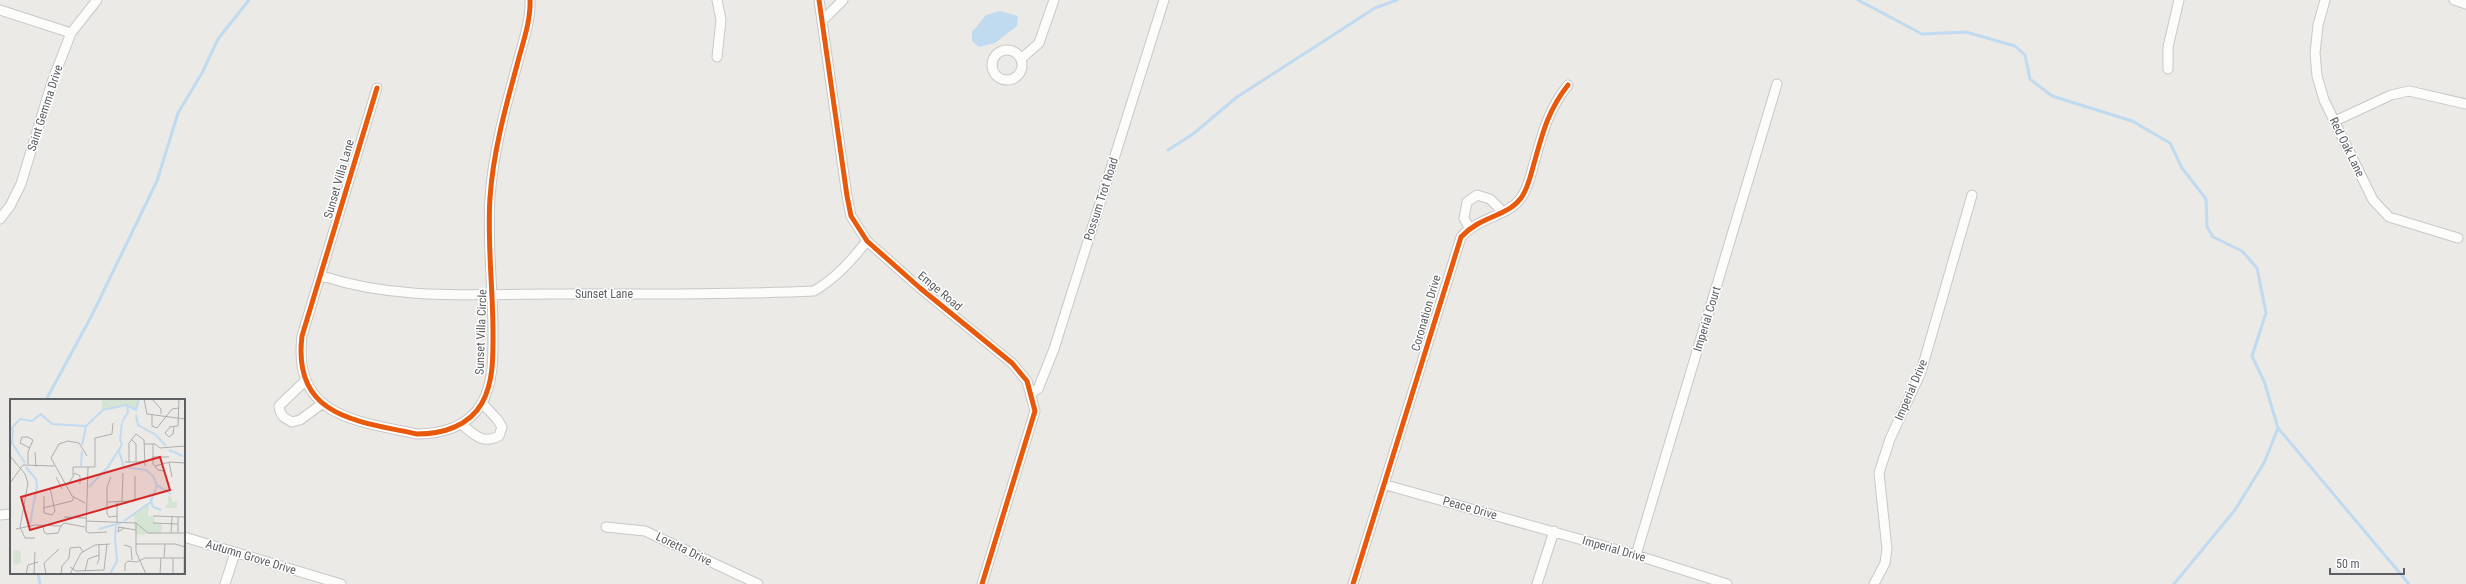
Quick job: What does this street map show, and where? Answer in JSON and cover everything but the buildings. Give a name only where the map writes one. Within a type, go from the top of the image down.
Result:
[{"type":"street","name":"Saint Gemma Drive","points":[[2,214],[21,184],[52,82],[71,33],[98,0]]},
{"type":"street","name":"Sunset Villa Circle","points":[[322,276],[302,336],[300,354],[306,380],[311,391],[335,413],[418,434],[444,432],[461,424],[482,403],[489,385],[493,358],[493,294],[490,200],[493,158],[524,37],[530,0]]},
{"type":"street","points":[[717,0],[720,20],[718,57]]},
{"type":"street","name":"Emge Road","points":[[819,0],[851,216],[867,241],[920,288],[1012,363],[1027,381],[1031,392],[1035,411],[982,584]]},
{"type":"street","points":[[823,20],[843,0]]},
{"type":"street","points":[[1021,59],[1039,43],[1054,0]]},
{"type":"street","name":"Possum Trot Road","points":[[1031,392],[1038,389],[1054,349],[1164,0]]},
{"type":"street","points":[[2168,69],[2168,46],[2179,0]]},
{"type":"street","name":"Red Oak Lane","points":[[2325,0],[2318,25],[2315,53],[2317,76],[2324,100],[2373,200],[2389,217],[2458,238]]},
{"type":"street","points":[[2454,0],[2466,4]]},
{"type":"street","points":[[0,10],[71,33]]},
{"type":"street","name":"Imperial Court","points":[[1636,555],[1777,84]]},
{"type":"street","name":"Coronation Drive","points":[[1353,584],[1386,484],[1460,237],[1469,228],[1511,209],[1527,188],[1547,120],[1555,102],[1568,85]]},
{"type":"street","name":"Sunset Villa Lane","points":[[322,276],[377,88]]},
{"type":"street","points":[[2335,121],[2391,95],[2409,91],[2427,93],[2466,104]]},
{"type":"street","points":[[1469,228],[1464,218],[1467,202],[1478,195],[1490,199],[1503,212]]},
{"type":"street","name":"Imperial Drive","points":[[1874,584],[1885,563],[1887,549],[1879,473],[1890,439],[1921,372],[1972,195]]},
{"type":"street","name":"Sunset Lane","points":[[322,276],[352,286],[399,294],[814,291],[830,282],[844,269],[867,241]]},
{"type":"street","points":[[306,380],[279,406],[280,413],[284,418],[292,422],[300,420],[323,403]]},
{"type":"street","points":[[461,424],[483,440],[490,441],[499,436],[502,427],[497,419],[482,403]]},
{"type":"street","name":"Peace Drive","points":[[1386,484],[1554,531]]},
{"type":"street","points":[[0,515],[10,514]]},
{"type":"street","name":"Loretta Drive","points":[[606,527],[645,531],[758,584]]},
{"type":"street","points":[[1537,584],[1554,531]]},
{"type":"street","name":"Imperial Drive","points":[[1554,531],[1727,584]]},
{"type":"street","name":"Autumn Grove Drive","points":[[185,537],[341,584]]},
{"type":"street","points":[[225,584],[235,552]]},
{"type":"water","points":[[1000,11],[1018,16],[1017,26],[995,43],[979,47],[972,41],[972,32],[986,15]]},
{"type":"waterway","points":[[47,399],[91,317],[157,181],[178,113],[202,73],[218,39],[249,0]]},
{"type":"waterway","points":[[1168,150],[1193,134],[1237,97],[1375,8],[1397,0]]},
{"type":"waterway","points":[[1858,0],[1922,34],[1966,32],[2015,46],[2025,55],[2030,79],[2052,96],[2132,121],[2170,143],[2182,168],[2206,199],[2207,227],[2213,237],[2242,251],[2257,268],[2266,313],[2252,356],[2264,381],[2278,428],[2409,584]]},
{"type":"waterway","points":[[2174,584],[2235,510],[2264,463],[2278,428]]},
{"type":"waterway","points":[[38,574],[40,584]]},
{"type":"cycle path","points":[[377,88],[302,336],[302,363],[307,384],[318,399],[333,410],[352,419],[372,425],[417,434],[427,434],[446,430],[463,423],[470,418],[482,403],[489,386],[493,359],[489,215],[490,198],[500,131],[528,25],[530,0]]},
{"type":"cycle path","points":[[819,0],[851,216],[867,241],[920,288],[1012,363],[1027,381],[1035,411],[982,584]]},
{"type":"cycle path","points":[[1353,584],[1461,237],[1476,225],[1508,209],[1524,194],[1547,121],[1561,94],[1568,85]]}]
